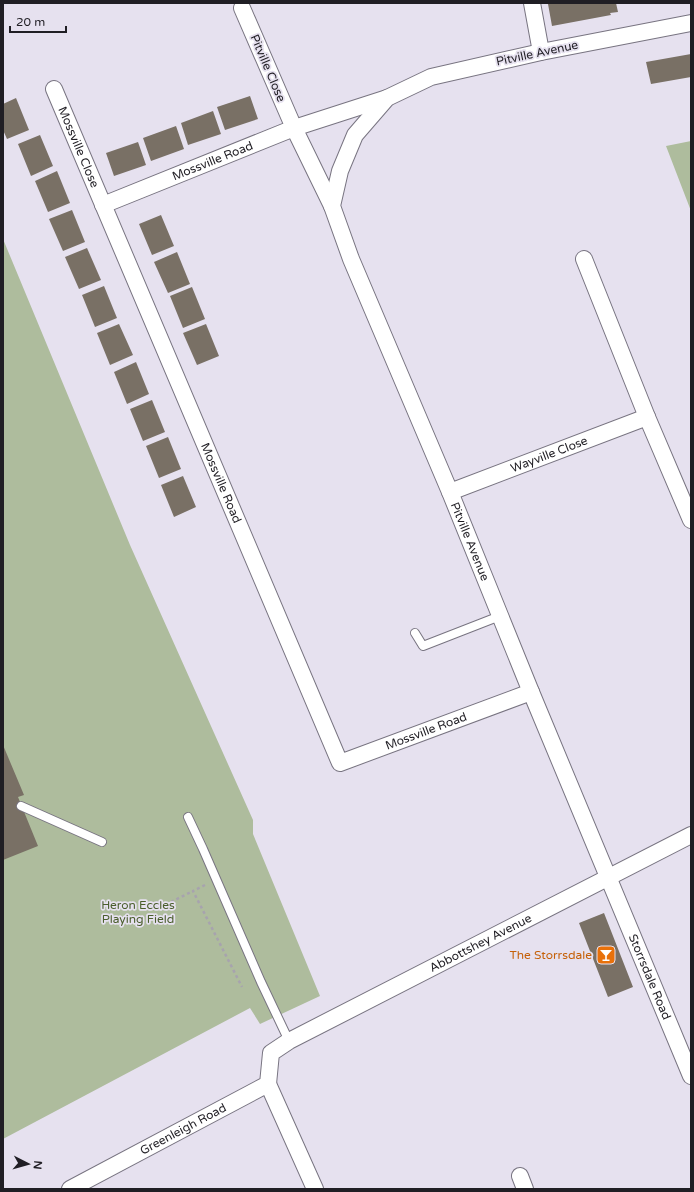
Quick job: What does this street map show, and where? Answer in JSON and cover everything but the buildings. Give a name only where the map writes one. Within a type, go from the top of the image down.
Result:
[{"type":"street","points":[[532,3],[540,52]]},
{"type":"street","name":"Pitville Close","points":[[242,8],[294,128]]},
{"type":"street","name":"Pitville Avenue","points":[[608,877],[450,492],[350,259],[332,206],[294,128],[387,98],[430,76],[540,52],[691,23]]},
{"type":"street","name":"Mossville Close","points":[[54,89],[103,206]]},
{"type":"street","name":"Pitville Avenue","points":[[332,206],[340,171],[355,135],[387,98]]},
{"type":"street","name":"Mossville Road","points":[[294,128],[103,206],[340,763],[531,692]]},
{"type":"street","points":[[584,259],[647,417],[691,520]]},
{"type":"street","name":"Wayville Close","points":[[450,492],[647,417]]},
{"type":"street","name":"Abbottshey Avenue","points":[[268,1084],[271,1053],[289,1041],[691,835]]},
{"type":"street","name":"Storrsdale Road","points":[[608,877],[691,1075]]},
{"type":"street","points":[[268,1084],[315,1189]]},
{"type":"street","name":"Greenleigh Road","points":[[70,1189],[268,1084]]},
{"type":"lane","points":[[415,632],[423,646],[500,616]]},
{"type":"lane","points":[[22,806],[102,842]]},
{"type":"lane","points":[[188,817],[261,982],[289,1041]]},
{"type":"path","points":[[172,902],[216,879]]},
{"type":"path","points":[[193,891],[242,987]]},
{"type":"green space","points":[[691,141],[691,211],[666,146]]},
{"type":"green space","name":"Heron Eccles Playing Field","points":[[3,239],[130,545],[253,820],[253,834],[320,996],[260,1024],[250,1008],[3,1139]]},
{"type":"place","name":"The Storrsdale","points":[[606,955]]}]
